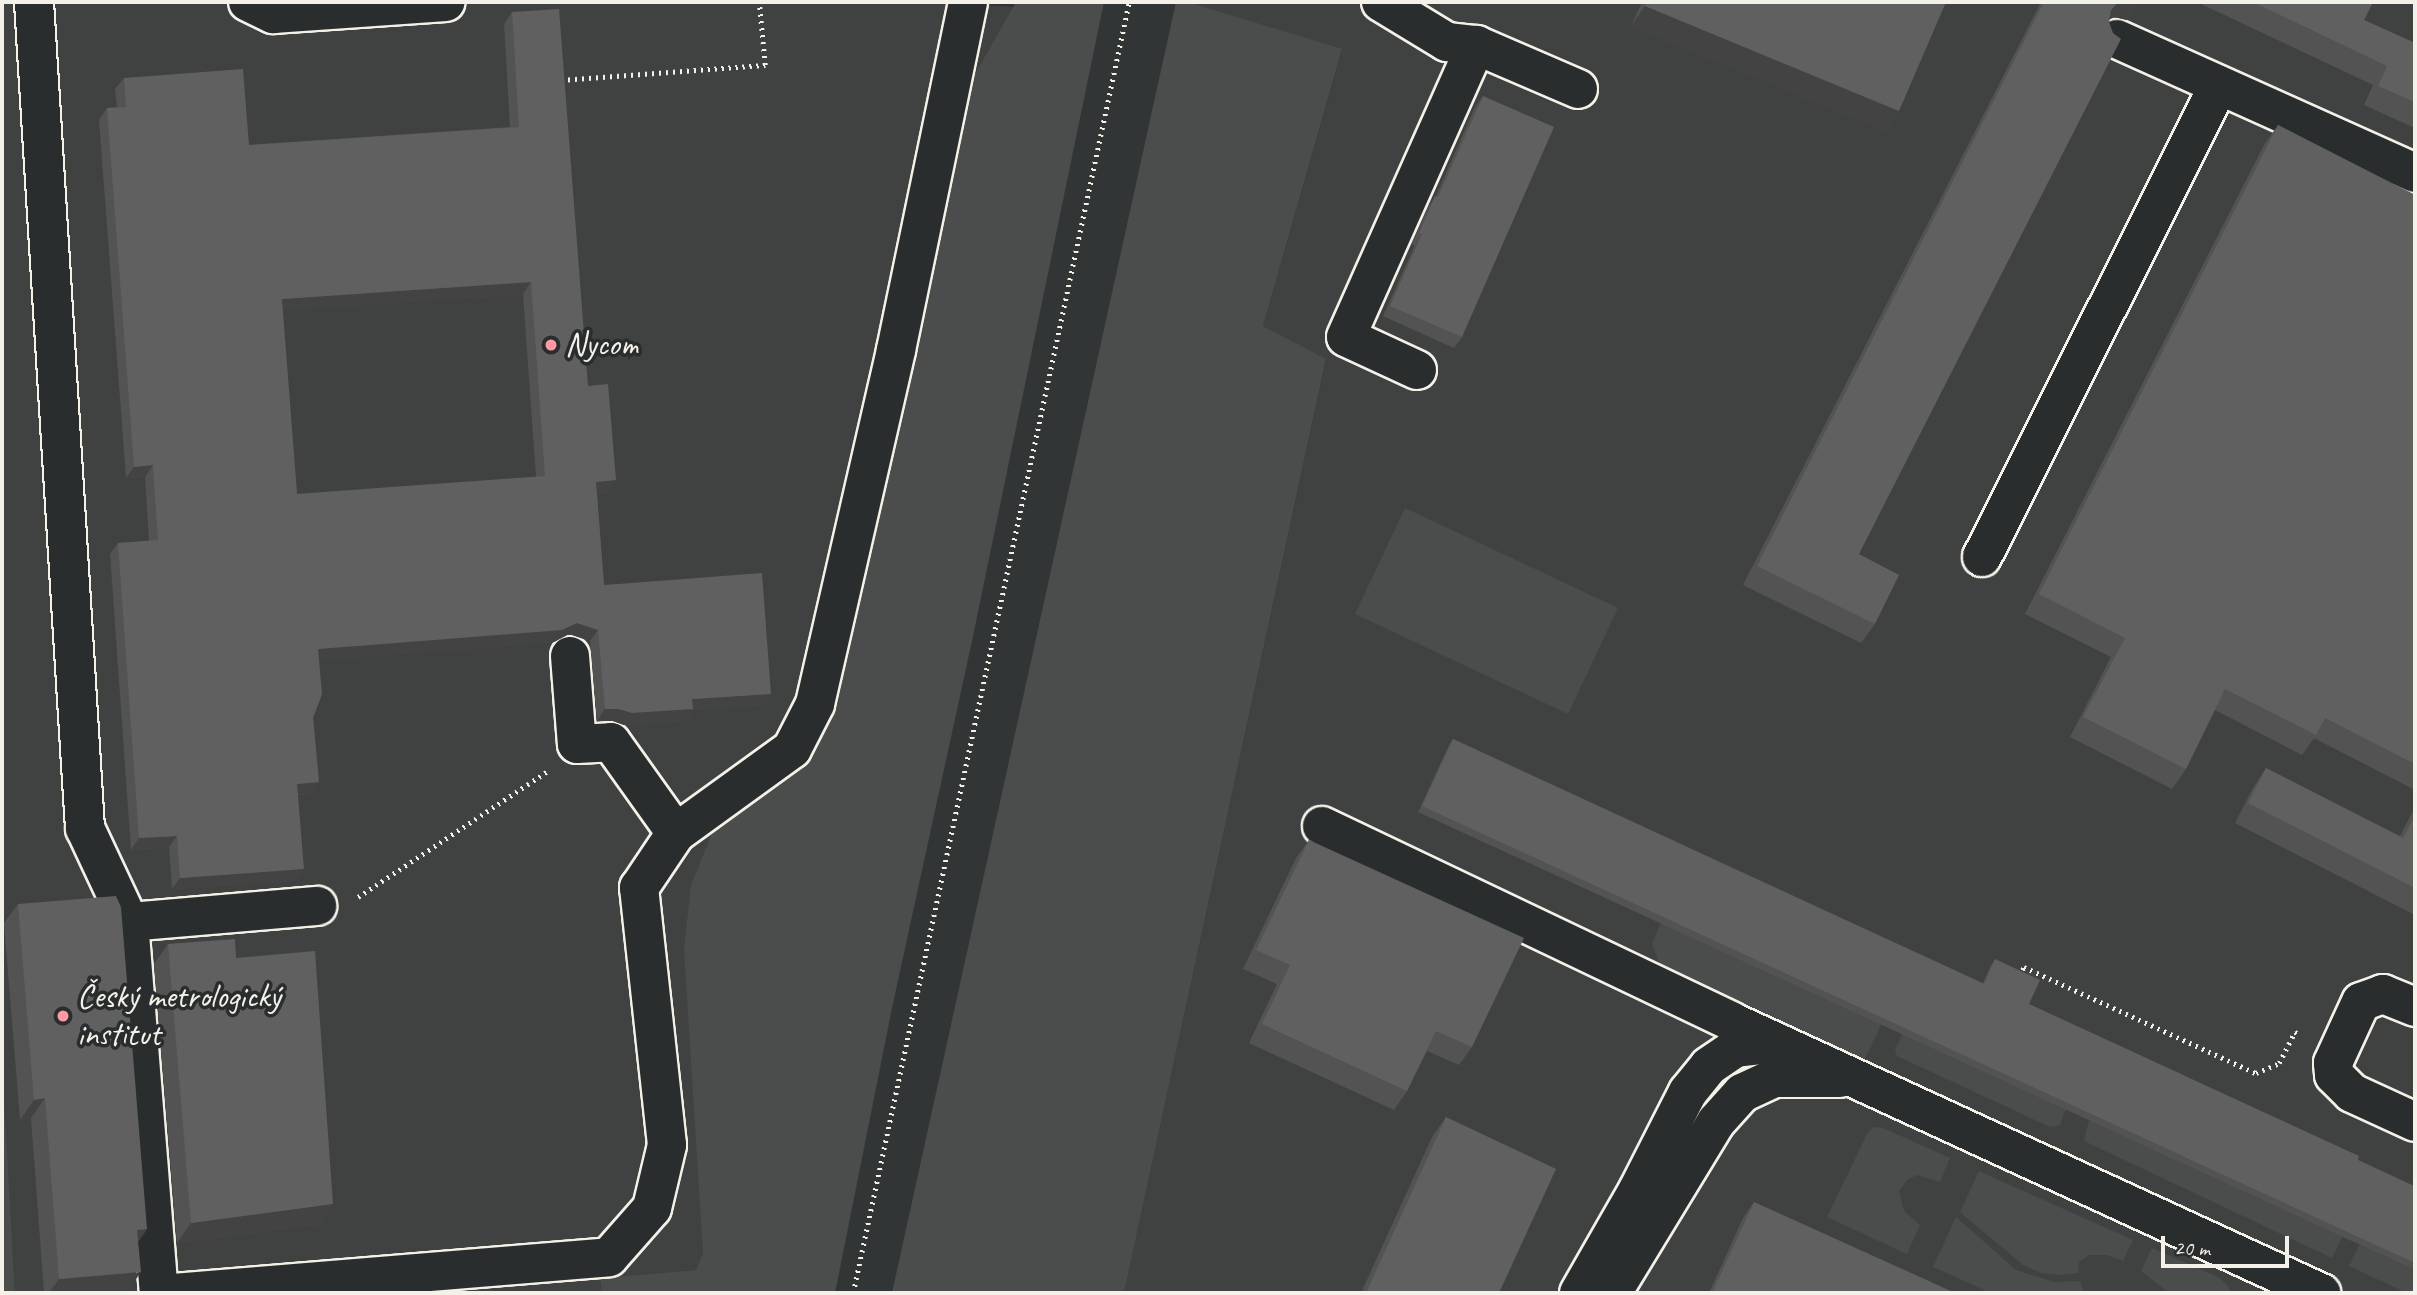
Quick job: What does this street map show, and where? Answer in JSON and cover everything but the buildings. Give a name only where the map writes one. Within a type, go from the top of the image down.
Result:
[{"type":"lane","points":[[34,2],[85,828],[129,922],[159,1293]]},
{"type":"lane","points":[[248,2],[273,14],[446,2]]},
{"type":"lane","points":[[174,1293],[609,1257],[652,1208],[667,1145],[639,888],[676,833],[792,749],[815,704],[896,350],[968,2]]},
{"type":"lane","points":[[1381,2],[1447,42],[1476,45],[1578,89]]},
{"type":"lane","points":[[2117,39],[2415,173]]},
{"type":"lane","points":[[1418,370],[1346,337],[1476,45]]},
{"type":"lane","points":[[1982,557],[2219,85]]},
{"type":"lane","points":[[570,656],[578,744],[611,742],[676,833]]},
{"type":"lane","points":[[1322,826],[1778,1043],[2321,1293]]},
{"type":"lane","points":[[129,922],[317,906]]},
{"type":"lane","points":[[2415,1007],[2383,994],[2361,1002],[2336,1051],[2334,1075],[2340,1084],[2415,1122]]},
{"type":"lane","points":[[1579,1293],[1638,1190],[1688,1091],[1709,1066],[1736,1048],[1778,1043]]},
{"type":"lane","points":[[1612,1293],[1701,1146],[1742,1093],[1774,1078],[1854,1078]]},
{"type":"path","points":[[556,80],[765,65],[760,2]]},
{"type":"path","points":[[853,1293],[1129,2]]},
{"type":"path","points":[[317,906],[349,903],[561,762],[578,744]]},
{"type":"path","points":[[2018,977],[2024,967],[2256,1073],[2279,1063],[2295,1032],[2336,1051]]},
{"type":"shaded area","points":[[2,2],[931,2],[1015,7],[974,77],[841,682],[814,749],[767,792],[698,1142],[703,1253],[696,1270],[601,1278],[602,1293],[15,1293],[2,1059]]},
{"type":"shaded area","points":[[1016,2],[1104,2],[972,641],[892,1008],[835,1293],[602,1293],[600,1278],[696,1270],[703,1253],[684,949],[691,885],[713,831],[767,792],[814,749],[841,682],[974,76]]},
{"type":"shaded area","points":[[1176,2],[1188,2],[1342,49],[1263,326],[1326,359],[1124,1293],[892,1293]]},
{"type":"shaded area","points":[[1188,2],[2415,2],[2415,1293],[1124,1293],[1326,360],[1263,326],[1342,50]]},
{"type":"shaded area","points":[[1405,508],[1618,608],[1568,714],[1355,614]]},
{"type":"shaded area","points":[[1661,923],[1843,1007],[1892,1002],[1863,1063],[1662,970],[1652,944]]},
{"type":"shaded area","points":[[1902,1034],[2066,1109],[2060,1125],[2050,1127],[1897,1056],[1895,1050]]},
{"type":"shaded area","points":[[2,1059],[15,1293],[2,1293]]},
{"type":"shaded area","points":[[2089,1120],[2346,1229],[2332,1258],[2084,1141]]},
{"type":"shaded area","points":[[1874,1127],[1883,1128],[1950,1158],[1940,1182],[1917,1175],[1907,1180],[1899,1191],[1904,1211],[1920,1225],[1907,1254],[1827,1217],[1868,1132]]},
{"type":"shaded area","points":[[1979,1171],[2133,1240],[2123,1261],[2107,1255],[2089,1255],[2079,1262],[2078,1273],[2060,1275],[2041,1273],[2023,1265],[1960,1212]]},
{"type":"shaded area","points":[[1956,1217],[2016,1270],[2054,1282],[2080,1281],[2084,1293],[1991,1293],[1933,1267]]},
{"type":"shaded area","points":[[2363,1237],[2382,1255],[2415,1270],[2415,1293],[2407,1293],[2349,1266]]},
{"type":"shaded area","points":[[2152,1248],[2220,1278],[2229,1287],[2229,1293],[2169,1293],[2141,1271]]},
{"type":"place","name":"Nycom","points":[[551,345]]},
{"type":"place","name":"Český metrologický institut","points":[[63,1016]]}]
